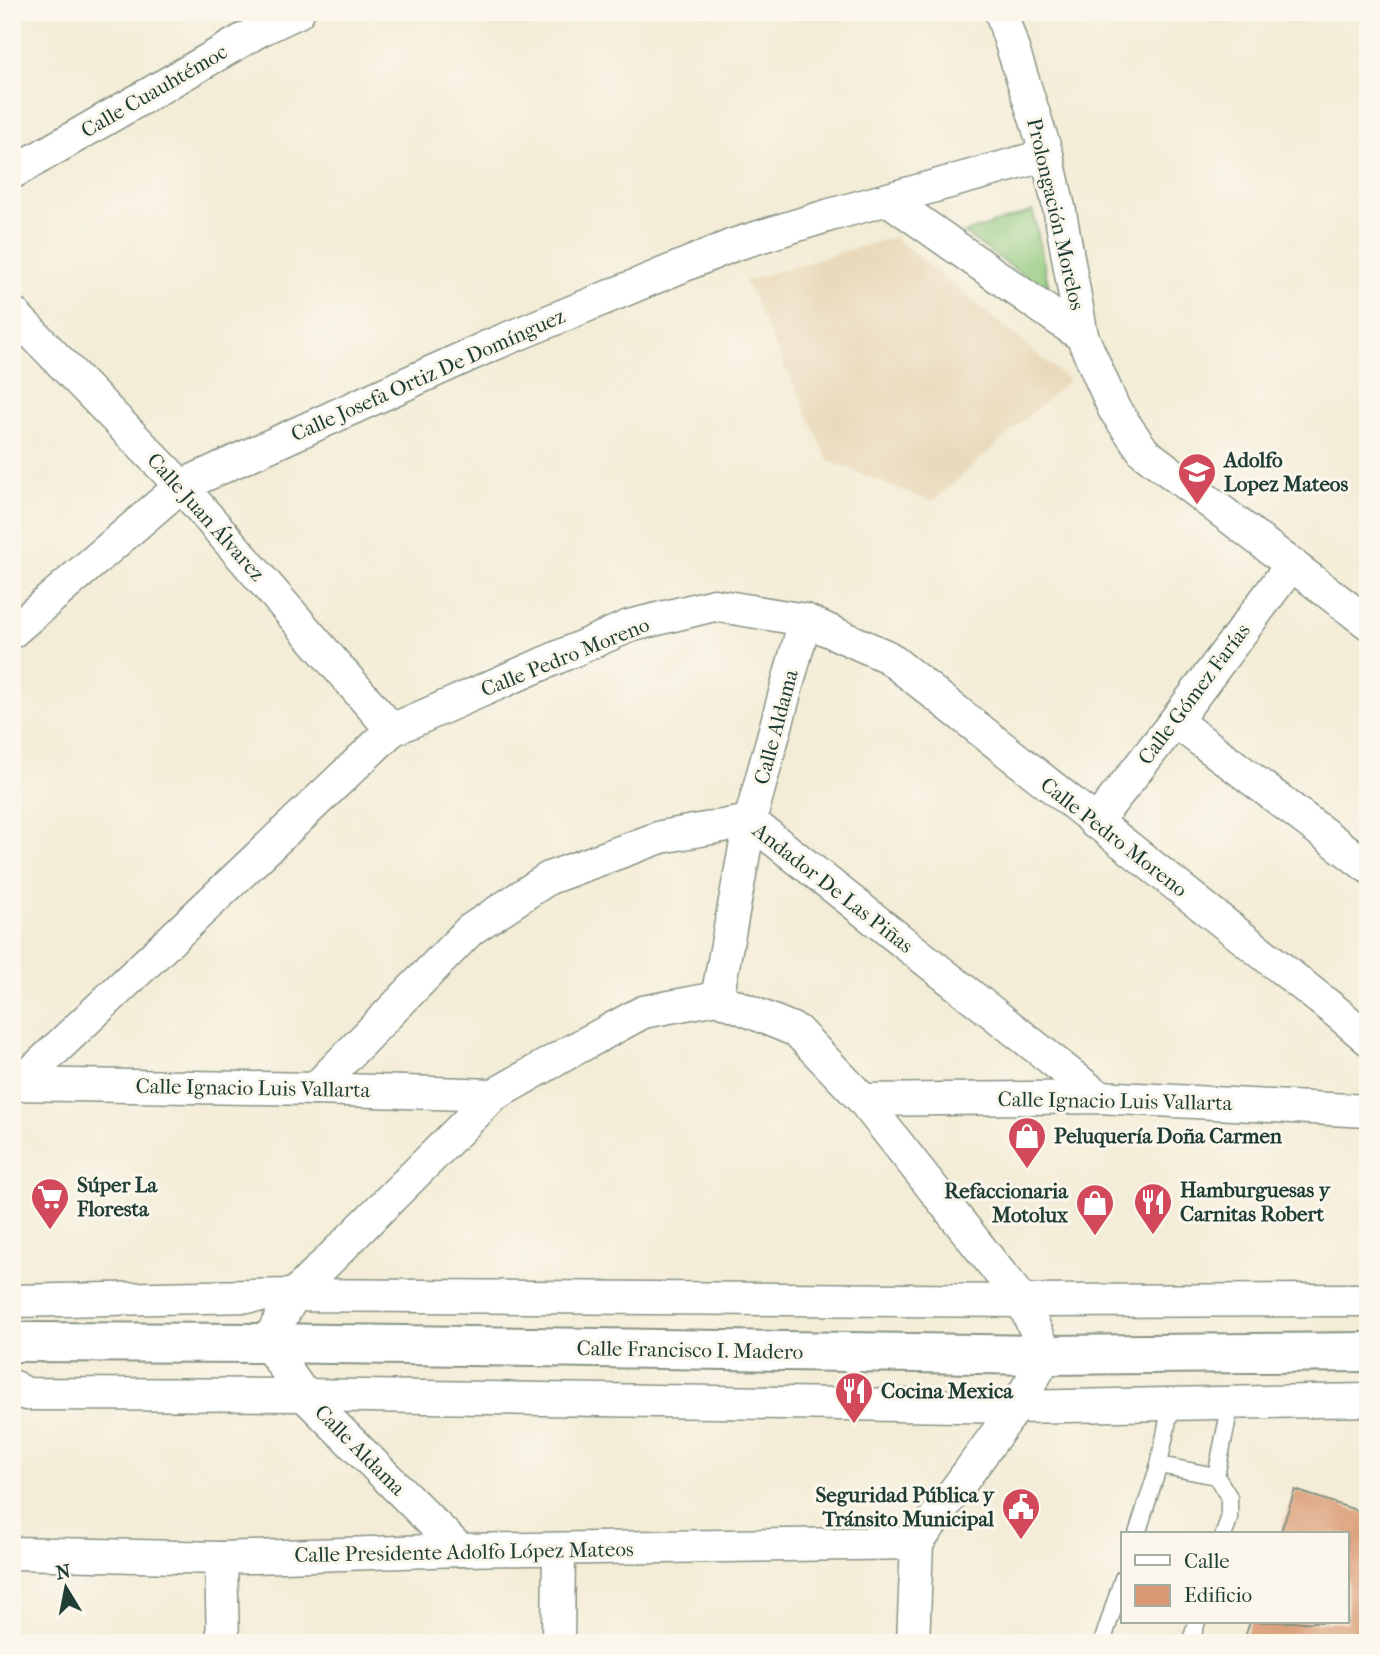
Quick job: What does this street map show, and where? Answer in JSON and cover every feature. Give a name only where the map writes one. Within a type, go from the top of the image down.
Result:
[{"type":"street","name":"Calle Cuauhtémoc","points":[[12,173],[260,30],[298,12]]},
{"type":"street","name":"Prolongación Morelos","points":[[1001,12],[1047,155],[1082,336]]},
{"type":"street","name":"Calle Josefa Ortiz De Domínguez","points":[[12,632],[181,486],[487,347],[681,266],[830,215],[1047,155]]},
{"type":"street","points":[[889,200],[1082,336],[1114,409],[1144,452],[1368,623]]},
{"type":"street","name":"Calle Juan Álvarez","points":[[12,312],[181,486],[392,730]]},
{"type":"street","name":"Calle Gómez Farías","points":[[1095,823],[1292,565]]},
{"type":"street","name":"Calle Pedro Moreno","points":[[16,1084],[392,730],[629,626],[713,606],[805,620],[888,657],[1368,1039]]},
{"type":"street","name":"Calle Aldama","points":[[717,998],[750,821],[805,620]]},
{"type":"street","points":[[1175,721],[1368,867]]},
{"type":"street","name":"Andador De Las Piñas","points":[[315,1088],[470,930],[549,878],[661,837],[750,821],[1099,1097]]},
{"type":"street","points":[[267,1343],[294,1295],[494,1095],[643,1012],[717,998],[797,1031],[863,1100],[1022,1301],[1047,1355],[1016,1407],[916,1543],[913,1643]]},
{"type":"street","name":"Calle Ignacio Luis Vallarta","points":[[16,1084],[315,1088],[494,1095]]},
{"type":"street","name":"Calle Ignacio Luis Vallarta","points":[[863,1100],[1099,1097],[1368,1111]]},
{"type":"street","points":[[12,1301],[294,1295],[1022,1301],[1368,1300]]},
{"type":"street","name":"Calle Francisco I. Madero","points":[[12,1342],[267,1343],[1047,1355],[1368,1352]]},
{"type":"street","name":"Calle Aldama","points":[[267,1343],[304,1395],[460,1550]]},
{"type":"street","points":[[12,1386],[26,1394],[304,1395],[1016,1407],[1368,1400]]},
{"type":"street","name":"Calle Presidente Adolfo López Mateos","points":[[12,1553],[221,1558],[460,1550],[916,1543]]},
{"type":"street","points":[[558,1643],[559,1549]]},
{"type":"street","points":[[221,1558],[223,1643]]},
{"type":"lane","points":[[1225,1532],[1229,1519],[1228,1497],[1216,1476],[1231,1403]]},
{"type":"lane","points":[[1138,1532],[1159,1465],[1171,1405]]},
{"type":"lane","points":[[1159,1465],[1216,1476]]},
{"type":"lane","points":[[1102,1643],[1121,1584]]},
{"type":"lane","points":[[1190,1643],[1196,1624]]},
{"type":"path","points":[[12,1301],[16,1084]]},
{"type":"shaded area","points":[[894,237],[1069,380],[932,502],[829,461],[745,281]]},
{"type":"green space","points":[[1033,211],[1050,294],[964,233]]},
{"type":"building","points":[[1295,1490],[1368,1514],[1368,1643],[1243,1643],[1249,1624],[1348,1624],[1348,1532],[1281,1532]]},
{"type":"place","name":"Adolfo Lopez Mateos","points":[[1197,506]]},
{"type":"place","name":"Peluquería Doña Carmen","points":[[1027,1170]]},
{"type":"place","name":"Súper La Floresta","points":[[50,1231]]},
{"type":"place","name":"Hamburguesas y Carnitas Robert","points":[[1153,1236]]},
{"type":"place","name":"Refaccionaria Motolux","points":[[1095,1237]]},
{"type":"place","name":"Cocina Mexica","points":[[854,1425]]},
{"type":"place","name":"Seguridad Pública y Tránsito Municipal","points":[[1021,1541]]}]
